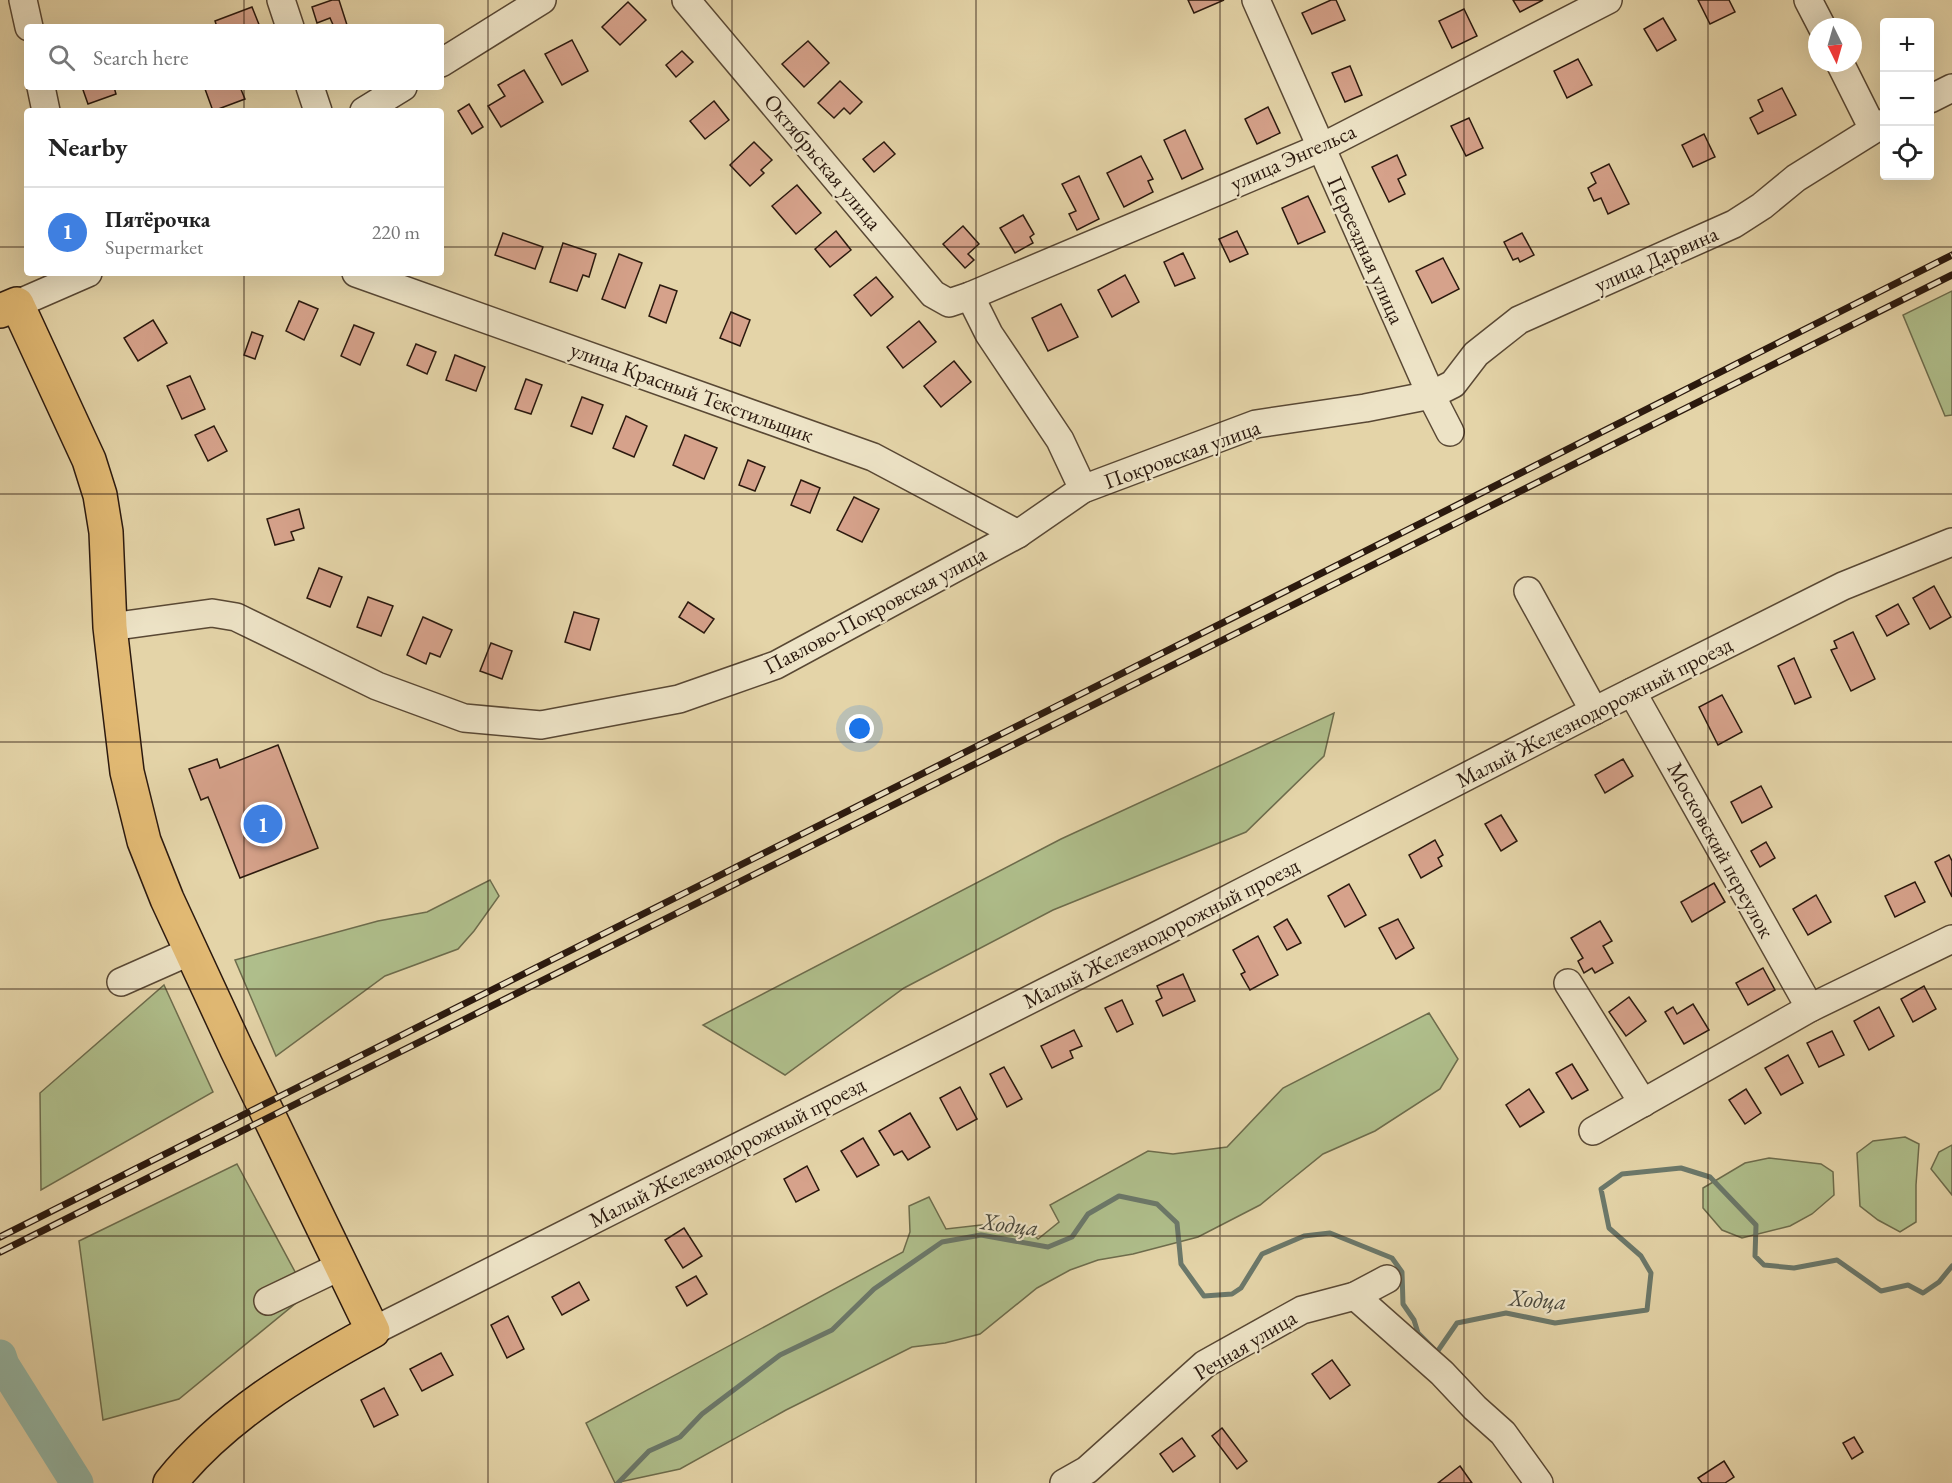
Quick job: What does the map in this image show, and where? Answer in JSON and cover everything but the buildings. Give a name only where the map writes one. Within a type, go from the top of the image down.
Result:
[{"type":"main road","points":[[8,307],[89,460],[100,495],[106,532],[110,627],[127,772],[144,841],[191,951],[373,1331],[332,1353],[255,1405],[219,1432],[177,1474]]},
{"type":"street","points":[[23,0],[28,24]]},
{"type":"street","points":[[281,0],[289,24]]},
{"type":"street","points":[[444,61],[542,0]]},
{"type":"street","name":"Октябрьская улица","points":[[686,0],[933,294],[949,303],[970,296]]},
{"type":"street","name":"Переездная улица","points":[[1256,0],[1320,148],[1431,395],[1450,432]]},
{"type":"street","name":"улица Энгельса","points":[[970,296],[1320,148],[1608,0]]},
{"type":"street","points":[[1808,0],[1817,18]]},
{"type":"street","points":[[1846,72],[1879,126]]},
{"type":"street","points":[[1934,97],[1952,88]]},
{"type":"street","points":[[42,90],[45,108]]},
{"type":"street","points":[[311,90],[317,108]]},
{"type":"street","points":[[369,108],[397,90]]},
{"type":"street","name":"улица Дарвина","points":[[1431,395],[1453,384],[1476,354],[1519,320],[1734,224],[1762,206],[1796,178],[1879,126]]},
{"type":"street","points":[[8,307],[81,276]]},
{"type":"street","name":"улица Красный Текстильщик","points":[[364,276],[873,457],[1018,534]]},
{"type":"street","points":[[970,296],[989,334],[1060,440],[1083,489]]},
{"type":"street","name":"Покровская улица","points":[[1018,534],[1083,489],[1256,424],[1365,408],[1431,395]]},
{"type":"street","name":"Павлово-Покровская улица","points":[[110,627],[212,613],[236,617],[377,686],[464,718],[541,725],[679,699],[776,665],[1018,534]]},
{"type":"street","name":"Малый Железнодорожный проезд","points":[[373,1331],[1166,932],[1594,711],[1843,586],[1952,542]]},
{"type":"street","points":[[1528,591],[1594,711]]},
{"type":"street","name":"Московский переулок","points":[[1632,692],[1810,1008]]},
{"type":"street","points":[[1593,1131],[1810,1008],[1952,939]]},
{"type":"street","points":[[121,982],[191,951]]},
{"type":"street","points":[[1569,983],[1643,1102]]},
{"type":"street","points":[[268,1300],[341,1266]]},
{"type":"street","name":"Речная улица","points":[[1064,1483],[1086,1470],[1205,1364],[1302,1310],[1355,1296],[1387,1279]]},
{"type":"street","points":[[1355,1296],[1442,1373],[1475,1408],[1503,1433],[1539,1483]]},
{"type":"green space","points":[[1952,291],[1952,415],[1945,416],[1903,315]]},
{"type":"green space","points":[[1334,713],[1324,756],[1246,832],[1053,910],[904,988],[785,1075],[703,1025],[1061,839]]},
{"type":"green space","points":[[490,880],[499,896],[458,949],[385,976],[276,1056],[235,960],[378,921],[427,912]]},
{"type":"green space","points":[[164,985],[213,1092],[41,1190],[40,1093]]},
{"type":"green space","points":[[1429,1013],[1458,1059],[1440,1089],[1375,1131],[1323,1154],[1260,1205],[1198,1237],[1133,1254],[1098,1260],[1070,1270],[1037,1288],[980,1334],[945,1343],[912,1347],[786,1410],[680,1469],[615,1483],[586,1423],[903,1252],[910,1232],[909,1206],[929,1197],[946,1229],[990,1224],[1026,1227],[1038,1239],[1059,1222],[1050,1205],[1148,1151],[1173,1154],[1227,1147],[1283,1088]]},
{"type":"green space","points":[[1905,1137],[1919,1144],[1916,1222],[1900,1232],[1878,1220],[1860,1206],[1857,1153],[1873,1141]]},
{"type":"green space","points":[[1952,1145],[1952,1195],[1931,1169],[1939,1152]]},
{"type":"green space","points":[[1769,1158],[1821,1164],[1833,1172],[1834,1195],[1812,1214],[1790,1226],[1742,1238],[1722,1230],[1703,1208],[1703,1188],[1745,1163]]},
{"type":"green space","points":[[237,1164],[307,1294],[179,1399],[103,1420],[79,1241]]},
{"type":"waterway","name":"Ходца","points":[[618,1483],[649,1451],[680,1437],[702,1414],[780,1355],[832,1330],[874,1289],[942,1242],[981,1235],[1048,1247],[1072,1237],[1088,1214],[1119,1196],[1157,1204],[1177,1223],[1181,1264],[1204,1296],[1232,1294],[1241,1288],[1262,1254],[1304,1236],[1330,1233],[1392,1258],[1402,1272],[1403,1304],[1414,1320],[1418,1333],[1437,1352],[1457,1323],[1506,1313],[1555,1323],[1647,1310],[1651,1273],[1641,1256],[1609,1228],[1601,1189],[1622,1174],[1681,1168],[1710,1177],[1756,1225],[1755,1256],[1764,1265],[1794,1268],[1837,1260],[1881,1291],[1908,1285],[1923,1293],[1939,1282],[1952,1266]]},
{"type":"waterway","points":[[0,1356],[3,1365],[77,1483]]},
{"type":"railway","points":[[0,1237],[1952,255]]},
{"type":"railway","points":[[0,1252],[1952,275]]},
{"type":"place","name":"Пятёрочка","points":[[263,824]]}]
